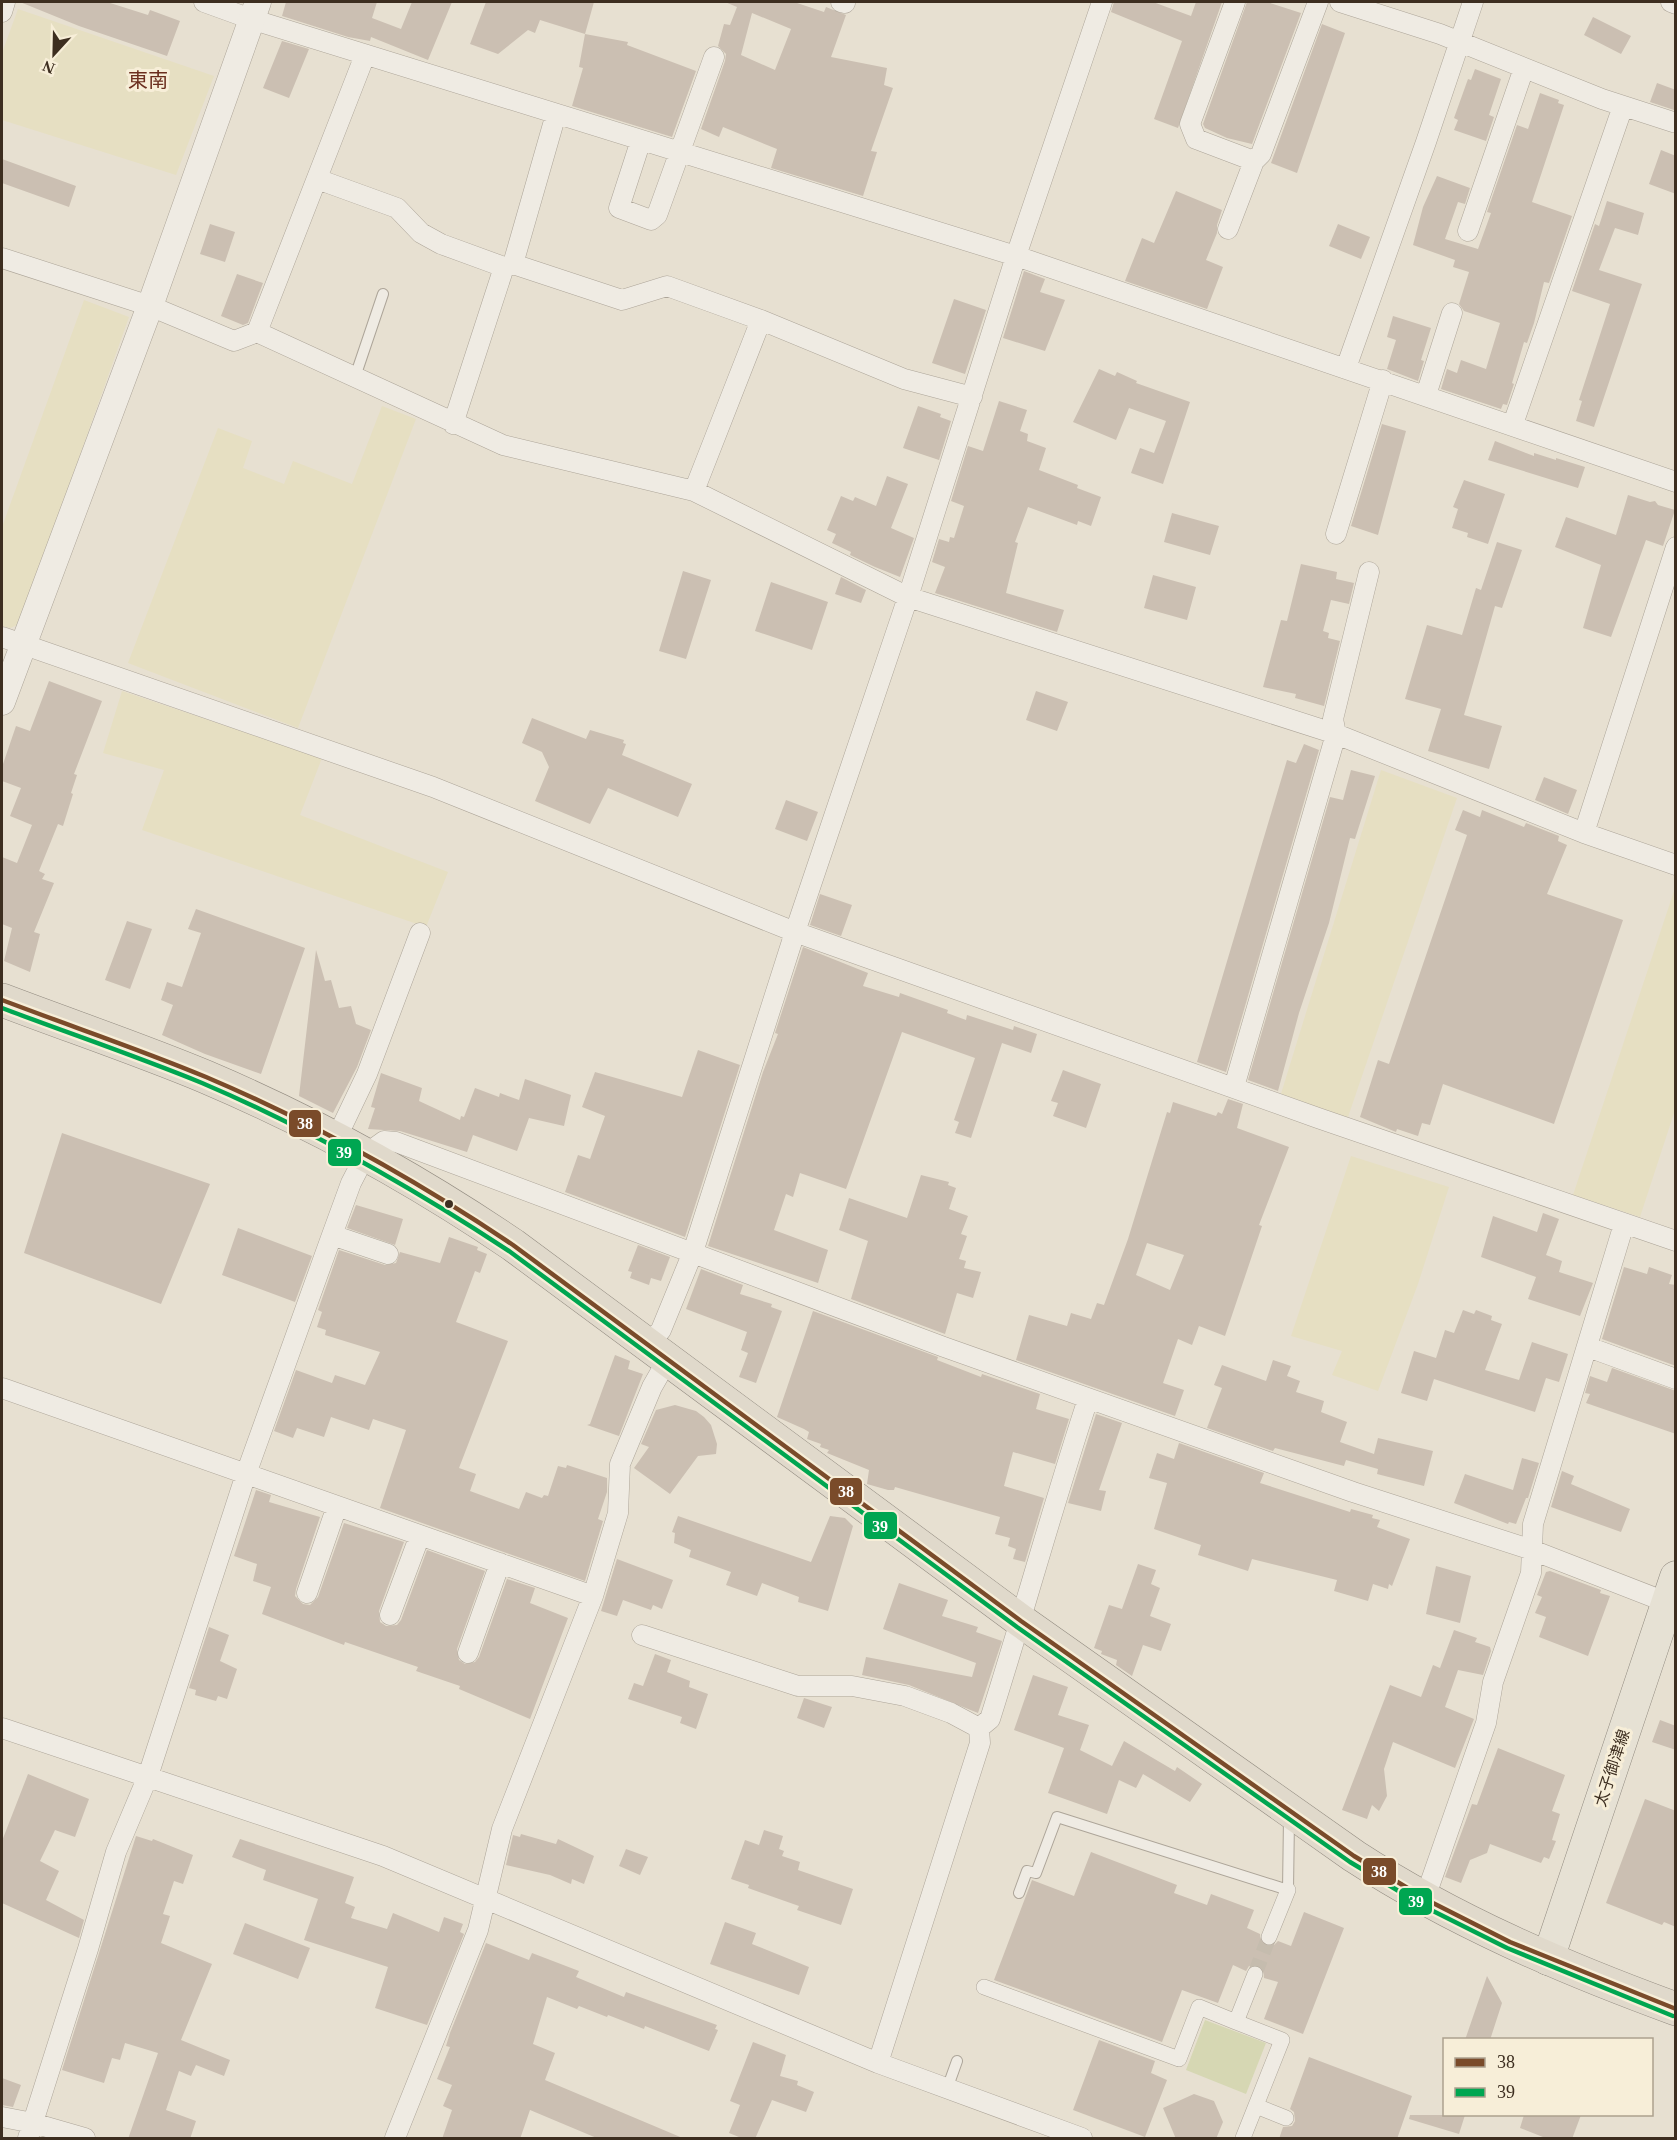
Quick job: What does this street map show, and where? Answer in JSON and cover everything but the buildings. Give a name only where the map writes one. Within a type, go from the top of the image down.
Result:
[{"type":"highway","points":[[2,1000],[203,1076],[366,1154],[447,1200],[513,1245],[1021,1621],[1289,1812],[1387,1878],[1548,1959],[1676,2009]]},
{"type":"main road","name":"太子御津線","points":[[1548,1959],[1673,1595]]},
{"type":"street","points":[[2,12],[5,2]]},
{"type":"street","points":[[204,2],[255,10],[365,55],[1016,256],[1513,424],[1676,482]]},
{"type":"street","points":[[395,2139],[478,1930],[502,1829],[593,1596],[618,1514],[620,1464],[652,1387],[661,1330],[693,1252],[795,932],[908,597],[1016,256],[1102,2]]},
{"type":"street","points":[[1235,2],[1190,124],[1196,139],[1254,161]]},
{"type":"street","points":[[1228,229],[1254,161],[1262,154],[1318,2]]},
{"type":"street","points":[[1346,368],[1473,2]]},
{"type":"street","points":[[1671,2],[1676,4]]},
{"type":"street","points":[[1348,3],[1459,42],[1623,106],[1673,122]]},
{"type":"street","points":[[2,702],[12,640],[150,306],[255,10]]},
{"type":"street","points":[[257,332],[365,55]]},
{"type":"street","points":[[641,140],[619,208],[651,220],[657,215],[714,57]]},
{"type":"street","points":[[1468,231],[1524,68]]},
{"type":"street","points":[[1513,424],[1623,106]]},
{"type":"street","points":[[453,424],[509,265],[556,114]]},
{"type":"street","points":[[317,178],[397,208],[421,233],[441,244],[622,300],[667,286],[761,320],[904,379],[972,397]]},
{"type":"street","points":[[2,258],[150,306],[234,341],[257,332],[503,445],[694,491],[908,597],[1336,734],[1584,833],[1676,864]]},
{"type":"street","points":[[1426,395],[1452,313]]},
{"type":"street","points":[[694,491],[761,320]]},
{"type":"street","points":[[1336,534],[1383,380]]},
{"type":"street","points":[[1584,833],[1676,547]]},
{"type":"street","points":[[1234,1087],[1336,734],[1333,719],[1369,572]]},
{"type":"street","points":[[12,640],[443,791],[795,932],[1676,1241]]},
{"type":"street","points":[[336,1139],[367,1074],[420,933]]},
{"type":"street","points":[[30,2131],[88,1949],[116,1852],[148,1776],[246,1474],[351,1183],[366,1154],[384,1141],[396,1142],[1088,1398],[1353,1492],[1673,1595]]},
{"type":"street","points":[[1425,1898],[1486,1723],[1493,1683],[1531,1573],[1533,1524],[1624,1224]]},
{"type":"street","points":[[332,1234],[388,1254]]},
{"type":"street","points":[[1588,1347],[1676,1379]]},
{"type":"street","points":[[2,1388],[593,1596]]},
{"type":"street","points":[[878,2063],[976,1753],[979,1728],[990,1719],[1021,1621],[1047,1523],[1088,1398]]},
{"type":"street","points":[[307,1593],[337,1506]]},
{"type":"street","points":[[390,1615],[420,1535]]},
{"type":"street","points":[[468,1653],[500,1563]]},
{"type":"street","points":[[642,1635],[798,1686],[852,1686],[905,1696],[951,1713],[979,1728]]},
{"type":"street","points":[[2,1728],[382,1856],[878,2063],[1082,2139]]},
{"type":"street","points":[[1269,1937],[1288,1890]]},
{"type":"street","points":[[1236,2022],[1255,1974]]},
{"type":"street","points":[[984,1987],[1179,2059],[1199,2007],[1282,2040],[1243,2139]]},
{"type":"street","points":[[1256,2106],[1286,2118]]},
{"type":"street","points":[[2,2117],[30,2131],[85,2139]]},
{"type":"lane","points":[[355,377],[383,294]]},
{"type":"lane","points":[[1019,1893],[1027,1870],[1035,1873],[1056,1817],[1288,1890],[1289,1812]]},
{"type":"lane","points":[[947,2089],[957,2061]]},
{"type":"shaded area","points":[[18,9],[214,76],[176,175],[2,120],[2,53]]},
{"type":"shaded area","points":[[84,300],[129,317],[20,624],[10,628],[2,626],[2,527]]},
{"type":"shaded area","points":[[382,406],[416,419],[298,728],[128,663],[218,428],[252,441],[243,468],[284,484],[293,461],[352,484]]},
{"type":"shaded area","points":[[122,691],[322,758],[300,815],[448,872],[426,927],[142,830],[164,770],[103,753]]},
{"type":"shaded area","points":[[1381,770],[1457,798],[1348,1117],[1321,1111],[1280,1097]]},
{"type":"shaded area","points":[[1675,888],[1675,1110],[1640,1217],[1573,1195]]},
{"type":"shaded area","points":[[1351,1156],[1449,1187],[1418,1284],[1378,1391],[1332,1375],[1342,1351],[1291,1336]]},
{"type":"green space","points":[[1205,2020],[1266,2043],[1246,2094],[1186,2070]]},
{"type":"tunnel","points":[[1255,1974],[1269,1937]]},
{"type":"transit line","name":"38","points":[[2,1000],[206,1077],[325,1133],[402,1175],[513,1245],[1021,1621],[1354,1856],[1431,1902],[1510,1942],[1676,2009]]},
{"type":"transit line","name":"39","points":[[2,1008],[177,1073],[242,1101],[321,1139],[435,1204],[509,1251],[1017,1627],[1350,1862],[1427,1908],[1507,1948],[1673,2016]]},
{"type":"district","name":"東南","points":[[148,80]]}]
